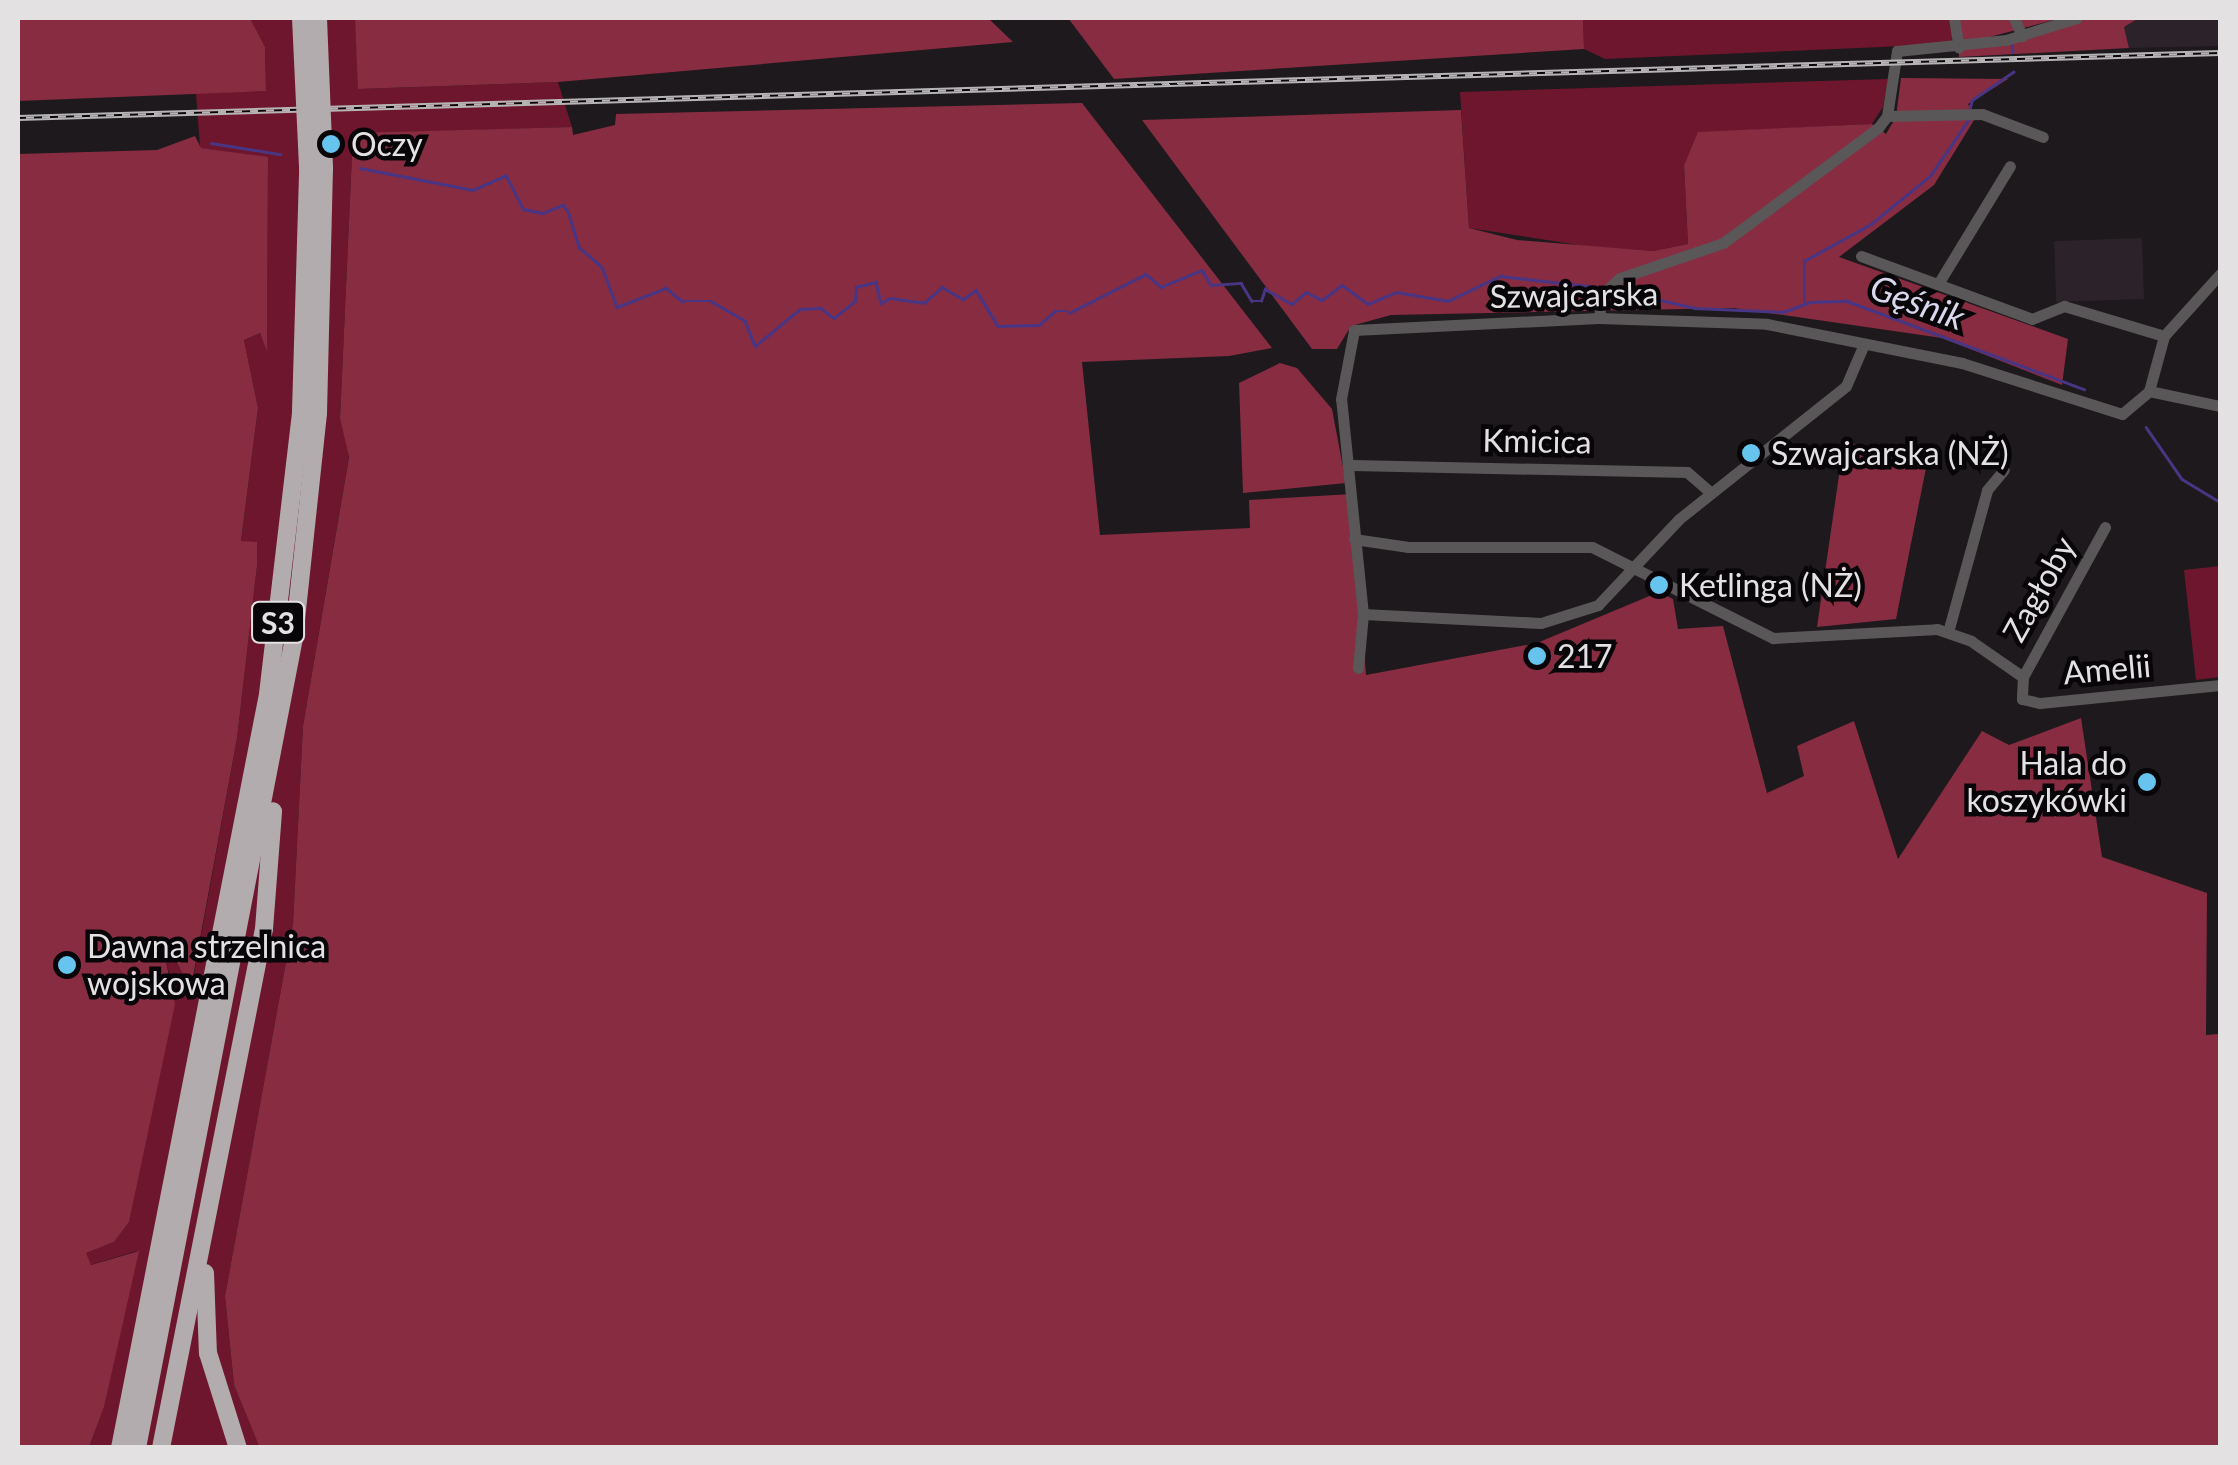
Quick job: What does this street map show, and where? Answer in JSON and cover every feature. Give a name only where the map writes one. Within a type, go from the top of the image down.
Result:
[{"type":"highway","name":"S3","points":[[120,1448],[268,694],[301,411],[316,169],[301,18]]},
{"type":"highway","name":"S3","points":[[137,1448],[274,760],[317,424],[318,18]]},
{"type":"highway","points":[[161,1448],[264,929],[274,760]]},
{"type":"highway","points":[[211,1202],[208,1353],[238,1448]]},
{"type":"highway","points":[[106,1448],[136,1370]]},
{"type":"street","points":[[1954,18],[1959,48]]},
{"type":"street","points":[[2014,18],[2022,36]]},
{"type":"street","points":[[1887,116],[1897,51],[1959,48],[2022,36],[2077,18]]},
{"type":"street","points":[[1599,318],[1602,294],[1620,278],[1724,243],[1887,116],[1970,114],[2043,137]]},
{"type":"street","points":[[1938,284],[2010,166]]},
{"type":"street","points":[[1861,256],[2032,319],[2064,306],[2164,336]]},
{"type":"street","points":[[2220,274],[2164,336],[2149,390],[2220,406]]},
{"type":"street","name":"Szwajcarska","points":[[1358,668],[1363,614],[1354,538],[1352,465],[1340,399],[1354,330],[1599,318],[1767,324],[1976,367],[2126,414],[2149,390]]},
{"type":"street","points":[[1363,614],[1542,623],[1598,605],[1711,493],[1846,386],[1864,344]]},
{"type":"street","name":"Kmicica","points":[[1352,465],[1687,472],[1711,493]]},
{"type":"street","points":[[1948,632],[1987,490],[2004,470]]},
{"type":"street","name":"Zagłoby","points":[[2023,677],[2104,527]]},
{"type":"street","points":[[1354,538],[1408,548],[1572,544],[1636,567],[1773,638],[1888,627],[1948,632],[2023,677]]},
{"type":"street","name":"Amelii","points":[[2023,677],[2022,699],[2033,703],[2220,685]]},
{"type":"shaded area","points":[[18,18],[250,18],[265,47],[266,91],[18,101]]},
{"type":"shaded area","points":[[250,18],[355,18],[359,89],[558,82],[572,127],[353,134],[340,419],[349,456],[303,726],[293,924],[225,1296],[234,1385],[260,1447],[89,1447],[104,1407],[137,1251],[90,1265],[86,1253],[114,1242],[129,1222],[175,993],[166,962],[173,958],[192,986],[237,738],[257,566],[257,542],[241,542],[258,408],[244,340],[260,333],[267,348],[268,158],[200,148],[196,93],[266,91],[265,47]]},
{"type":"shaded area","points":[[355,18],[988,18],[1013,42],[558,82],[358,89]]},
{"type":"shaded area","points":[[1068,18],[1583,18],[1584,49],[1114,79]]},
{"type":"shaded area","points":[[1583,18],[1951,18],[1954,35],[1950,44],[1605,59],[1584,49]]},
{"type":"shaded area","points":[[1951,18],[2061,18],[1963,44]]},
{"type":"shaded area","points":[[2087,18],[2139,18],[2124,27],[2129,48],[1959,57],[1959,49]]},
{"type":"shaded area","points":[[2139,18],[2220,18],[2220,46],[2129,48],[2124,27]]},
{"type":"shaded area","points":[[1901,78],[2008,79],[1968,104],[1976,117],[1934,185],[1839,257],[2068,339],[2062,385],[1942,338],[1734,308],[1391,315],[1351,326],[1337,349],[1312,349],[1142,120],[1461,110],[1469,228],[1517,240],[1653,251],[1688,244],[1684,165],[1698,132],[1872,124],[1886,134],[1896,117]]},
{"type":"shaded area","points":[[1888,79],[1883,107],[1872,124],[1698,133],[1684,165],[1688,244],[1653,251],[1585,246],[1469,228],[1460,92]]},
{"type":"shaded area","points":[[1082,103],[1272,348],[1229,356],[1082,362],[1100,535],[1250,528],[1249,500],[1352,494],[1366,675],[1537,643],[1659,592],[1673,599],[1678,629],[1723,626],[1767,793],[1804,776],[1797,746],[1854,721],[1898,859],[1982,731],[2009,745],[2081,718],[2102,857],[2207,893],[2206,1035],[2220,1034],[2220,1447],[260,1448],[234,1385],[225,1296],[293,924],[303,726],[349,457],[340,419],[353,133],[572,127],[573,135],[615,125],[616,114]]},
{"type":"shaded area","points":[[195,136],[201,148],[268,157],[267,351],[260,333],[244,340],[258,408],[241,541],[257,542],[257,566],[237,738],[191,988],[174,958],[166,962],[175,1004],[129,1222],[114,1242],[86,1253],[91,1265],[139,1251],[104,1407],[89,1447],[18,1447],[18,154],[157,150]]},
{"type":"shaded area","points":[[2142,238],[2144,299],[2056,302],[2054,241]]},
{"type":"shaded area","points":[[1280,363],[1297,368],[1332,409],[1346,483],[1243,493],[1239,383]]},
{"type":"shaded area","points":[[1844,441],[1927,463],[1896,619],[1817,627]]},
{"type":"shaded area","points":[[2220,566],[2220,677],[2196,680],[2184,570]]},
{"type":"waterway","points":[[2012,44],[2013,52]]},
{"type":"waterway","points":[[1969,111],[1972,100],[2013,72]]},
{"type":"waterway","points":[[1804,305],[1804,261],[1871,224],[1930,176],[1969,119]]},
{"type":"waterway","name":"Gęśnik","points":[[211,143],[280,154]]},
{"type":"waterway","name":"Gęśnik","points":[[360,168],[473,190],[506,175],[523,209],[543,213],[563,205],[579,247],[602,267],[617,307],[666,288],[682,301],[711,301],[745,321],[755,346],[800,309],[821,308],[834,318],[855,301],[856,287],[876,282],[881,303],[890,298],[924,303],[942,287],[963,299],[976,290],[998,326],[1039,325],[1055,311],[1067,311]]},
{"type":"waterway","name":"Gęśnik","points":[[1069,313],[1146,274],[1161,287],[1202,270],[1211,285],[1241,283],[1252,301],[1261,301],[1265,289],[1292,304],[1306,292],[1322,300],[1342,285],[1368,304],[1396,292],[1448,301],[1500,276],[1605,288]]},
{"type":"waterway","name":"Gęśnik","points":[[1612,289],[1695,308],[1783,312],[1810,302],[1847,301],[2084,389]]},
{"type":"waterway","name":"Gęśnik","points":[[2146,427],[2182,479],[2220,502]]},
{"type":"railway","points":[[18,118],[2220,53]]},
{"type":"place","name":"Oczy","points":[[331,144]]},
{"type":"place","name":"Szwajcarska (NŻ)","points":[[1751,453]]},
{"type":"place","name":"Ketlinga (NŻ)","points":[[1659,585]]},
{"type":"place","name":"217","points":[[1537,656]]},
{"type":"place","name":"Hala do koszykówki","points":[[2147,782]]},
{"type":"place","name":"Dawna strzelnica wojskowa","points":[[67,965]]}]
